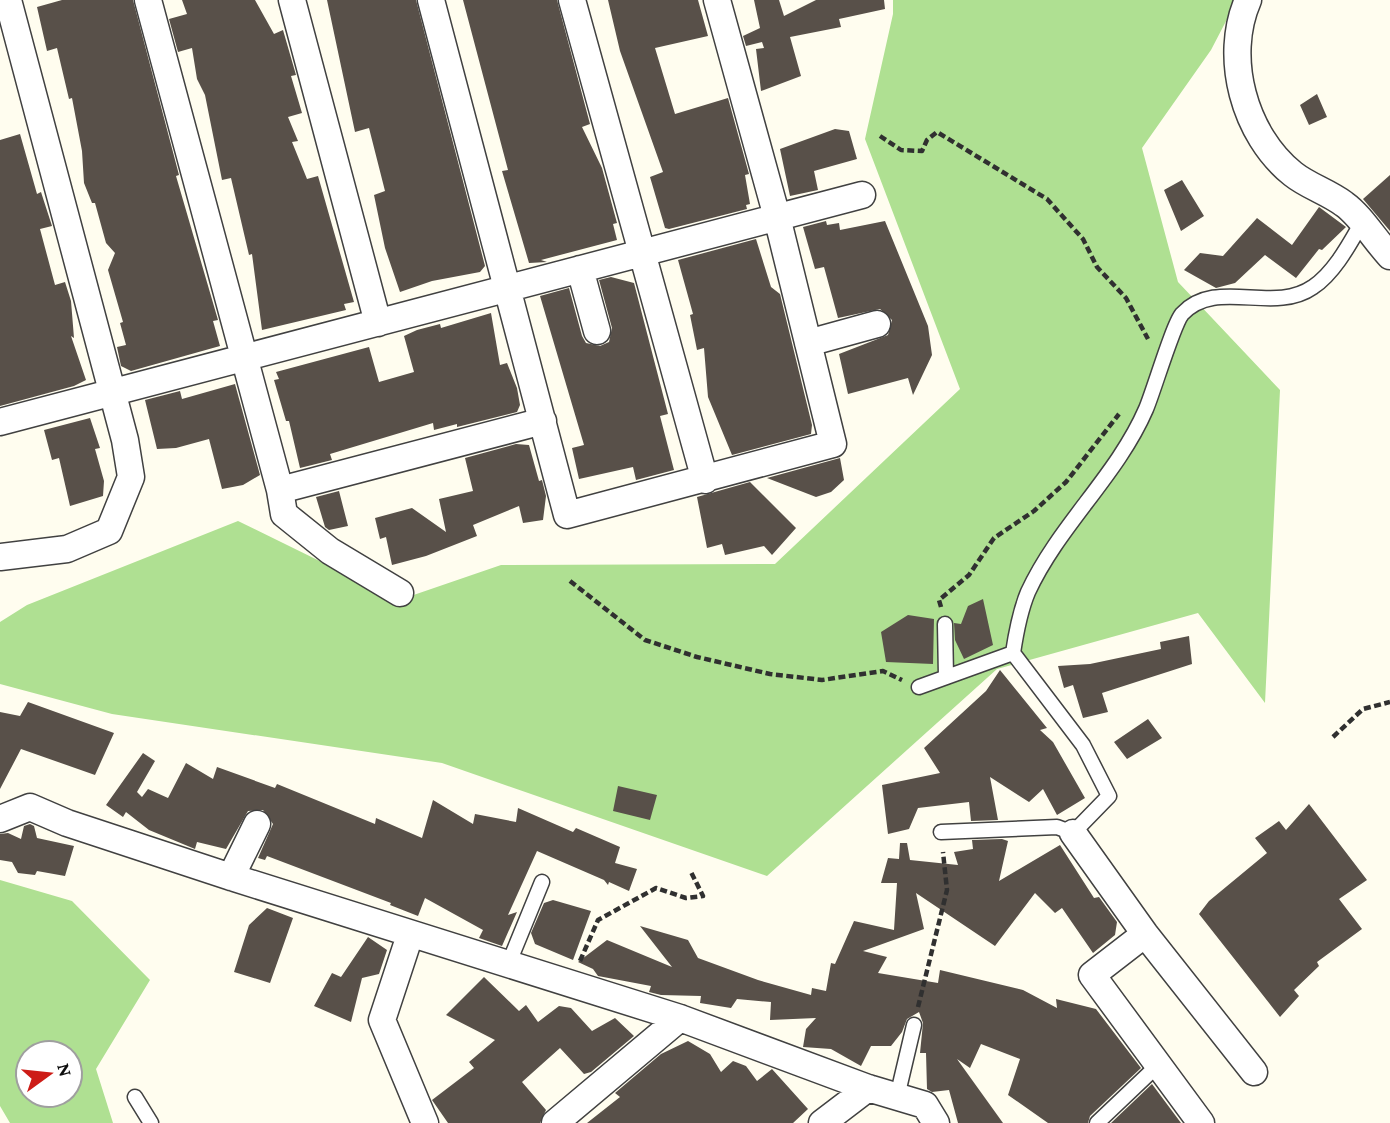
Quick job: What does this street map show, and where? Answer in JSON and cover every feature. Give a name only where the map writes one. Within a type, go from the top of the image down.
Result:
[{"type":"street","points":[[0,557],[67,549],[109,531],[131,477],[125,440],[8,0]]},
{"type":"street","points":[[148,0],[284,514],[330,551],[400,593]]},
{"type":"street","points":[[292,0],[378,323]]},
{"type":"street","points":[[431,0],[567,515],[833,444],[777,217],[717,0]]},
{"type":"street","points":[[572,0],[705,480]]},
{"type":"street","points":[[1248,0],[1239,19],[1236,70],[1260,138],[1293,174],[1346,205],[1390,256]]},
{"type":"street","points":[[0,422],[862,195]]},
{"type":"street","points":[[580,269],[597,331]]},
{"type":"street","points":[[808,344],[877,324]]},
{"type":"street","points":[[279,490],[543,421]]},
{"type":"street","points":[[0,819],[30,807],[66,823],[231,877],[680,1018],[868,1088],[925,1105],[936,1123]]},
{"type":"street","points":[[231,877],[257,824]]},
{"type":"street","points":[[1073,833],[1145,934],[1254,1072]]},
{"type":"street","points":[[1145,934],[1092,975],[1201,1123]]},
{"type":"street","points":[[410,935],[383,1020],[425,1123]]},
{"type":"street","points":[[555,1123],[680,1018]]},
{"type":"street","points":[[822,1123],[868,1088]]},
{"type":"lane","points":[[1013,653],[1028,592],[1056,544],[1121,456],[1146,410],[1182,314],[1206,300],[1233,294],[1256,300],[1280,300],[1313,287],[1343,254],[1361,224]]},
{"type":"lane","points":[[945,624],[946,677]]},
{"type":"lane","points":[[919,687],[1013,653]]},
{"type":"lane","points":[[942,832],[1057,827],[1073,833],[1109,796],[1083,745],[1013,653]]},
{"type":"lane","points":[[509,965],[542,882]]},
{"type":"lane","points":[[897,1097],[914,1025]]},
{"type":"lane","points":[[1097,1123],[1158,1065]]},
{"type":"lane","points":[[135,1097],[151,1123]]},
{"type":"path","points":[[880,136],[901,150],[922,151],[927,140],[937,132],[1047,199],[1083,239],[1097,267],[1126,298],[1148,336],[1148,343]]},
{"type":"path","points":[[945,624],[939,600],[969,575],[994,538],[1034,511],[1066,482],[1125,404]]},
{"type":"path","points":[[570,581],[645,640],[697,657],[770,674],[822,680],[883,671],[919,687]]},
{"type":"path","points":[[1334,737],[1363,709],[1390,702]]},
{"type":"path","points":[[914,1025],[947,890],[942,832]]},
{"type":"path","points":[[569,984],[598,920],[656,888],[686,898],[703,896],[690,870]]},
{"type":"green space","points":[[893,0],[1237,0],[1211,50],[1142,148],[1178,282],[1280,390],[1265,703],[1198,613],[997,669],[767,876],[442,763],[112,714],[0,684],[0,622],[27,605],[238,521],[399,600],[501,565],[775,564],[960,389],[865,139],[893,14]]},
{"type":"green space","points":[[0,880],[72,901],[150,980],[96,1069],[113,1123],[10,1123],[0,1106]]},
{"type":"building","points":[[62,0],[133,0],[179,175],[176,176],[218,320],[213,321],[220,346],[131,371],[121,366],[117,347],[126,345],[120,323],[123,322],[108,270],[115,253],[106,243],[95,203],[92,203],[84,183],[82,151],[72,98],[69,99],[57,48],[47,51],[37,7]]},
{"type":"building","points":[[182,0],[255,0],[274,34],[283,30],[296,75],[291,76],[302,113],[288,117],[298,141],[292,142],[307,179],[318,176],[354,302],[344,304],[346,310],[262,330],[252,254],[249,255],[231,178],[222,180],[205,95],[197,79],[192,48],[178,52],[169,19],[187,14]]},
{"type":"building","points":[[327,0],[416,0],[485,266],[480,272],[432,281],[400,292],[385,248],[374,195],[385,191],[369,128],[355,132]]},
{"type":"building","points":[[463,0],[557,0],[590,124],[582,127],[602,168],[617,223],[613,224],[617,240],[541,260],[547,262],[529,263],[502,171],[508,170]]},
{"type":"building","points":[[608,0],[698,0],[708,36],[655,48],[675,114],[728,98],[749,174],[745,175],[750,204],[746,205],[747,209],[665,228],[650,177],[663,172],[620,51]]},
{"type":"building","points":[[754,0],[779,0],[784,16],[816,0],[884,0],[885,9],[839,19],[841,27],[790,37],[801,76],[761,91],[756,49],[764,48],[762,42],[746,46],[743,36],[760,28]]},
{"type":"building","points":[[1317,94],[1327,117],[1309,125],[1300,105]]},
{"type":"building","points":[[835,129],[849,131],[857,159],[814,171],[818,190],[790,196],[780,149]]},
{"type":"building","points":[[20,134],[37,194],[41,192],[52,226],[40,229],[55,285],[65,282],[71,301],[74,338],[71,336],[86,380],[74,386],[0,406],[0,140]]},
{"type":"building","points":[[1390,175],[1390,231],[1363,199]]},
{"type":"building","points":[[1182,180],[1204,216],[1181,231],[1164,190]]},
{"type":"building","points":[[1319,207],[1346,227],[1322,250],[1319,249],[1296,278],[1265,255],[1235,283],[1216,288],[1184,270],[1200,253],[1223,256],[1257,218],[1292,245]]},
{"type":"building","points":[[826,221],[827,225],[839,223],[840,230],[885,221],[928,326],[932,355],[913,395],[908,378],[848,394],[839,354],[888,335],[892,320],[880,309],[838,318],[824,267],[815,269],[803,227]]},
{"type":"building","points":[[756,239],[771,287],[780,294],[812,425],[811,434],[732,455],[708,397],[704,348],[697,350],[690,315],[693,314],[678,260]]},
{"type":"building","points":[[611,277],[634,283],[668,414],[660,416],[674,470],[636,480],[633,467],[579,479],[572,448],[584,445],[540,296],[569,288],[582,336],[586,343],[600,346],[609,342],[612,328],[599,280]]},
{"type":"building","points":[[491,313],[500,365],[507,363],[517,388],[520,405],[517,412],[457,427],[457,424],[434,430],[433,423],[330,454],[332,460],[300,468],[289,421],[286,421],[274,380],[279,379],[276,372],[369,347],[379,382],[414,372],[404,336],[417,330],[440,324],[441,328]]},
{"type":"building","points":[[235,384],[260,475],[243,485],[222,489],[209,439],[176,448],[157,449],[145,400],[180,391],[182,399]]},
{"type":"building","points":[[90,418],[100,448],[95,449],[104,481],[103,496],[70,506],[59,458],[52,460],[44,430]]},
{"type":"building","points":[[516,444],[529,445],[539,481],[542,480],[546,496],[543,520],[523,523],[519,506],[473,525],[477,536],[426,556],[392,565],[386,537],[380,539],[375,518],[412,508],[446,532],[439,499],[473,491],[465,458]]},
{"type":"building","points":[[840,458],[844,480],[831,492],[816,497],[767,478]]},
{"type":"building","points":[[750,482],[796,528],[772,555],[764,546],[725,555],[722,544],[707,548],[697,497]]},
{"type":"building","points":[[339,491],[348,526],[329,530],[325,527],[316,497]]},
{"type":"building","points":[[983,599],[993,645],[964,659],[955,640],[954,623],[961,624],[968,606]]},
{"type":"building","points":[[908,615],[934,619],[933,664],[886,662],[881,632]]},
{"type":"building","points":[[1189,636],[1192,664],[1102,693],[1108,712],[1083,718],[1073,685],[1064,688],[1058,666],[1090,664],[1161,649],[1160,642]]},
{"type":"building","points":[[1000,670],[1047,728],[1040,730],[1053,742],[1085,798],[1057,815],[1043,789],[1029,802],[990,777],[998,820],[971,821],[969,802],[918,808],[909,829],[888,834],[882,785],[940,773],[924,748],[986,691]]},
{"type":"building","points":[[28,702],[114,733],[95,775],[21,749],[0,789],[0,712],[20,716]]},
{"type":"building","points":[[1148,719],[1162,738],[1127,759],[1114,742]]},
{"type":"building","points":[[143,753],[155,761],[137,792],[142,797],[148,789],[168,798],[186,763],[213,779],[217,767],[275,788],[277,784],[375,824],[376,818],[422,838],[433,800],[473,824],[475,814],[516,822],[518,808],[573,832],[576,828],[620,847],[615,863],[637,869],[629,891],[609,882],[608,885],[604,880],[537,851],[508,915],[517,912],[502,946],[479,938],[483,930],[425,898],[418,916],[390,905],[391,903],[267,856],[265,860],[258,858],[273,824],[263,810],[248,811],[226,849],[197,842],[195,849],[149,830],[126,812],[123,817],[106,805]]},
{"type":"building","points":[[618,786],[657,795],[650,820],[613,811]]},
{"type":"building","points":[[1309,804],[1367,880],[1339,899],[1362,929],[1317,962],[1319,966],[1294,990],[1299,996],[1280,1017],[1199,914],[1209,901],[1267,853],[1255,838],[1279,821],[1286,830]]},
{"type":"building","points":[[24,826],[34,826],[37,838],[74,846],[65,876],[37,871],[35,875],[18,873],[12,862],[0,860],[0,834],[8,833],[21,839]]},
{"type":"building","points":[[972,840],[1008,841],[999,881],[1060,845],[1094,898],[1099,897],[1117,922],[1115,935],[1093,953],[1062,908],[1055,913],[1035,893],[995,946],[916,893],[924,929],[863,951],[887,957],[878,973],[938,983],[940,970],[1023,990],[1057,1008],[1056,999],[1096,1009],[1141,1068],[1090,1116],[1088,1123],[1048,1123],[1008,1095],[1020,1059],[981,1044],[970,1068],[957,1059],[1003,1123],[958,1123],[949,1090],[932,1092],[927,1089],[926,1053],[920,1053],[923,1023],[919,1012],[907,1019],[902,1032],[891,1046],[871,1046],[861,1066],[831,1049],[803,1047],[806,1029],[816,1018],[770,1020],[771,1002],[737,999],[731,1008],[700,1003],[701,996],[661,995],[649,992],[651,986],[598,976],[593,969],[578,962],[607,940],[672,967],[640,926],[688,940],[698,958],[758,980],[811,995],[812,988],[826,991],[831,963],[835,964],[854,921],[894,930],[897,883],[881,883],[888,858],[899,859],[900,843],[907,843],[910,860],[958,865],[954,852],[973,849]]},
{"type":"building","points":[[553,900],[591,911],[573,960],[535,944],[531,933],[544,903]]},
{"type":"building","points":[[267,908],[293,918],[270,983],[234,972],[249,925]]},
{"type":"building","points":[[368,937],[387,950],[379,974],[362,978],[351,1022],[314,1006],[332,973],[341,977]]},
{"type":"building","points":[[484,977],[519,1011],[526,1005],[538,1022],[559,1006],[571,1008],[592,1031],[615,1018],[634,1036],[591,1072],[584,1074],[560,1048],[522,1082],[546,1110],[540,1123],[448,1123],[432,1100],[474,1068],[469,1062],[495,1040],[446,1015]]},
{"type":"building","points":[[688,1041],[710,1054],[721,1072],[733,1061],[746,1066],[757,1081],[772,1069],[808,1109],[793,1123],[587,1123],[620,1097],[615,1093],[661,1054]]},
{"type":"building","points":[[1152,1084],[1181,1123],[1111,1123]]}]
